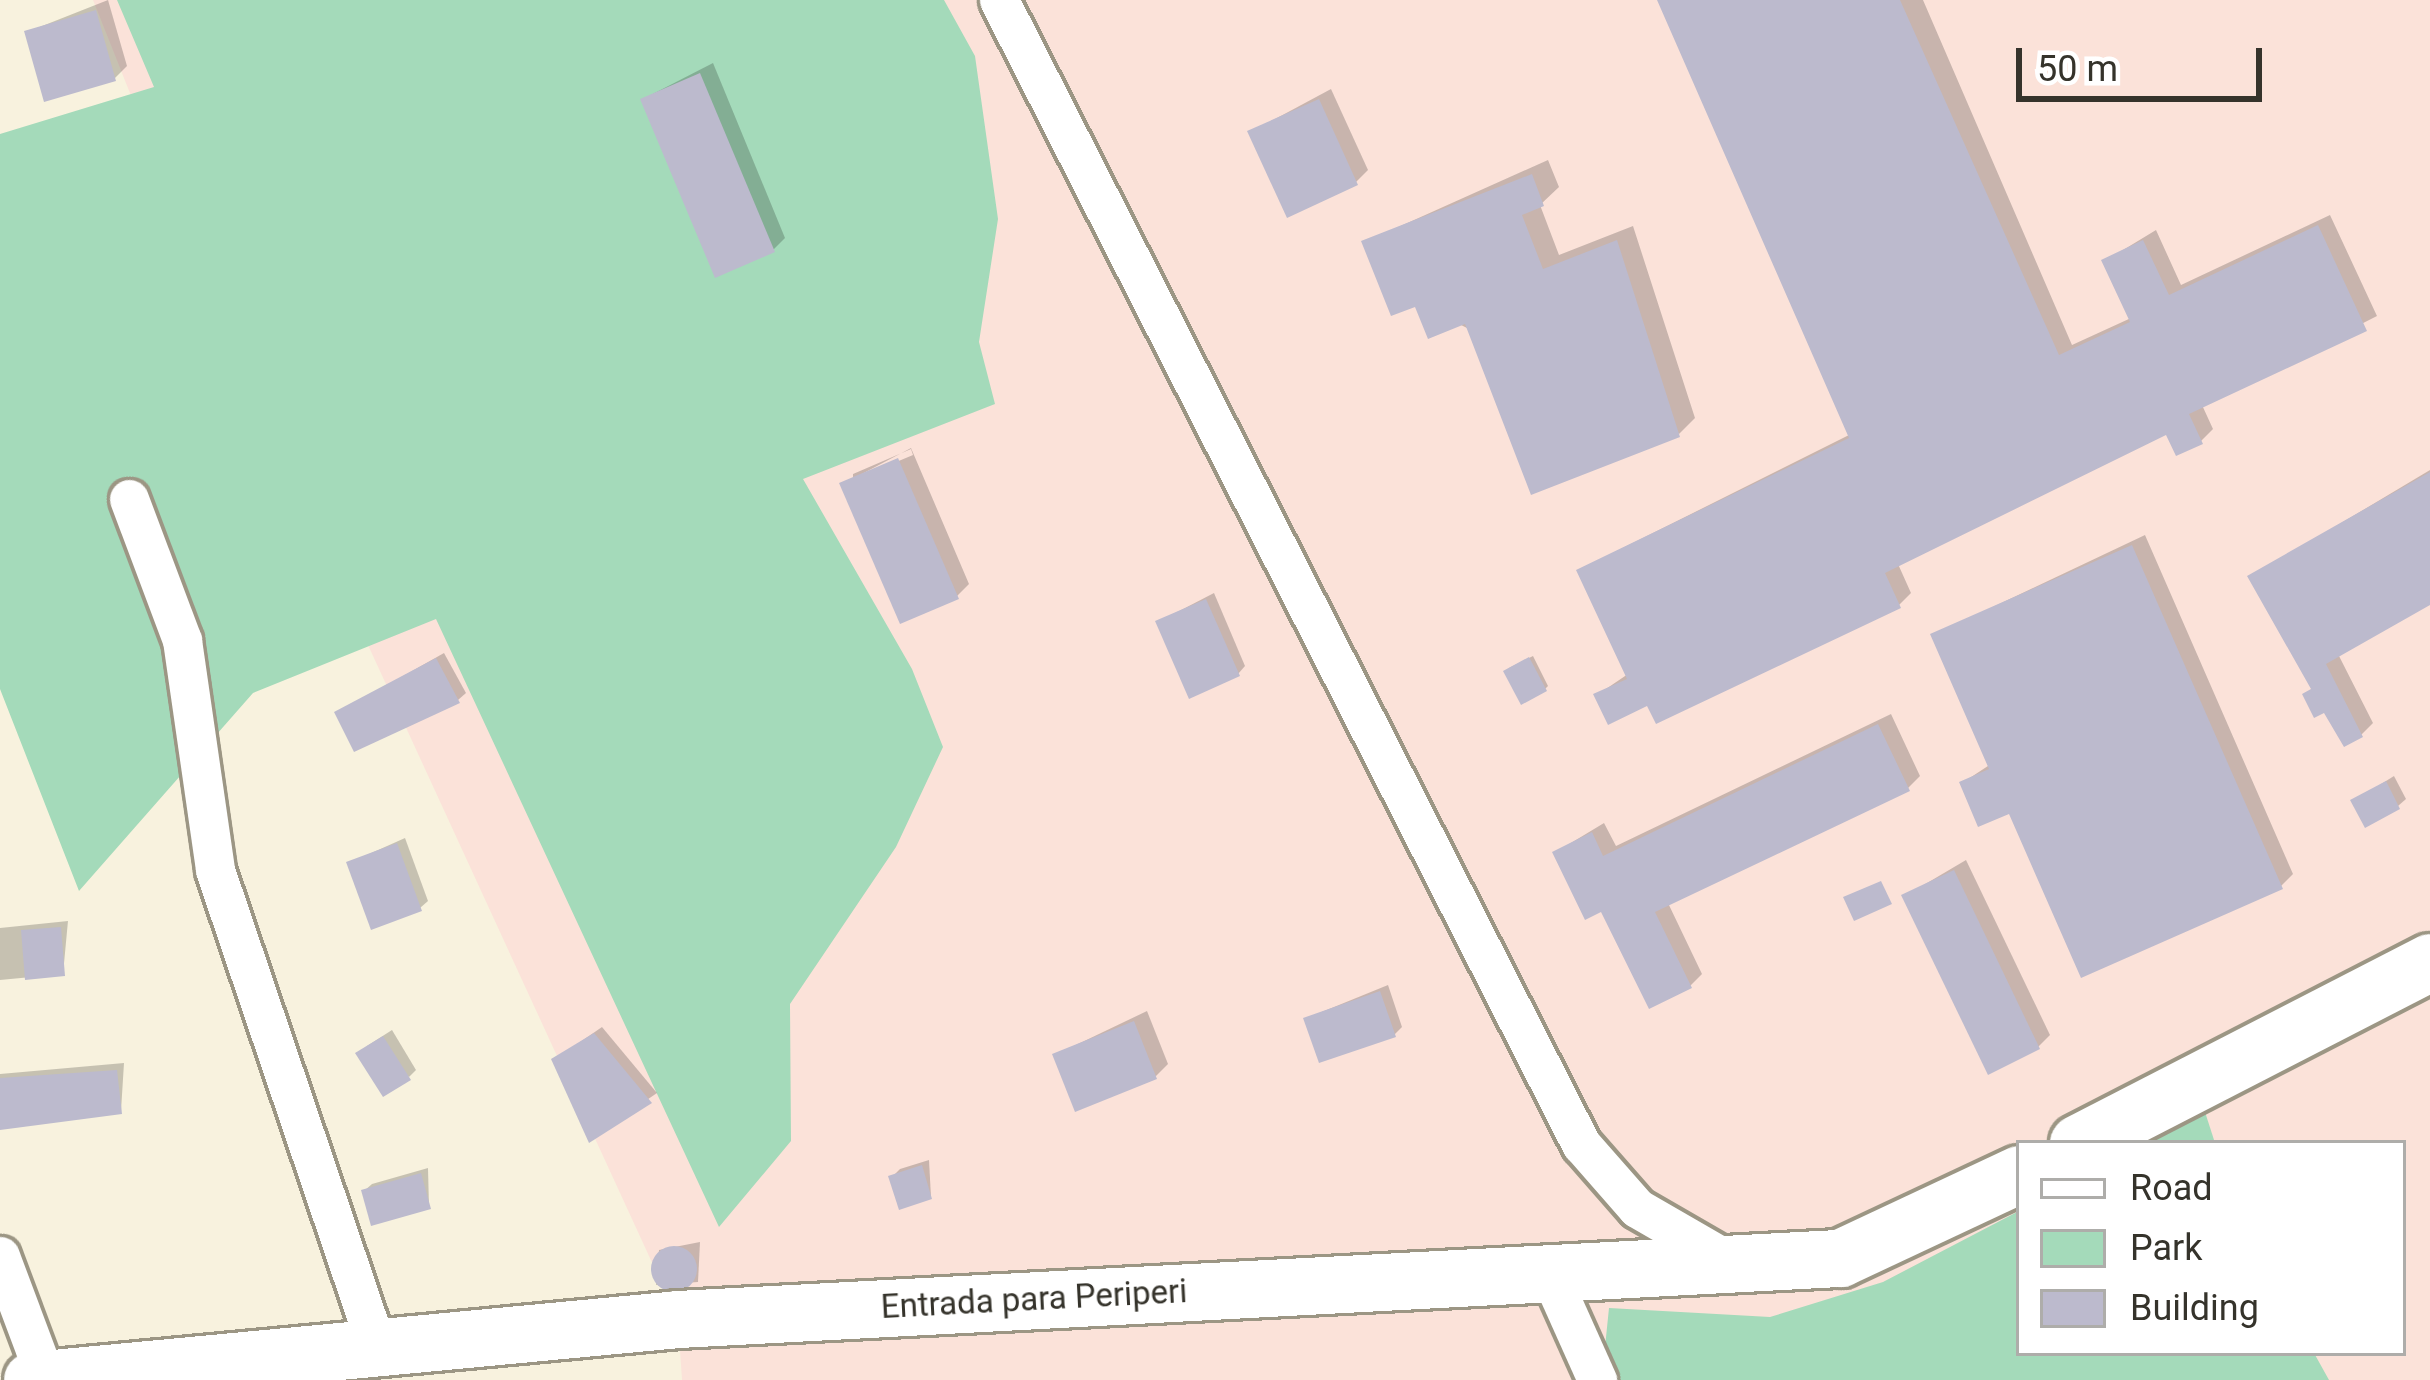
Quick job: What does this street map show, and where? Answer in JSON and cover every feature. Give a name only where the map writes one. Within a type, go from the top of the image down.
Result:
[{"type":"main road","points":[[2084,1140],[2430,962]]},
{"type":"main road","name":"Entrada para Periperi","points":[[32,1380],[377,1348],[1547,1268],[1734,1264],[1883,1246],[2016,1176]]},
{"type":"street","points":[[999,0],[1581,1144],[1637,1208],[1734,1264]]},
{"type":"street","points":[[129,499],[182,640],[215,869],[377,1348]]},
{"type":"street","points":[[0,1256],[46,1379]]},
{"type":"street","points":[[1547,1268],[1598,1380]]},
{"type":"shaded area","points":[[93,0],[2430,0],[2430,1380],[682,1380],[678,1319],[230,345]]},
{"type":"green space","points":[[117,0],[944,0],[975,56],[998,219],[979,342],[995,404],[803,479],[912,669],[943,747],[896,847],[790,1004],[791,1141],[719,1227],[436,619],[253,693],[79,891],[0,689],[0,134],[154,87]]},
{"type":"green space","points":[[2205,1112],[2214,1140],[2153,1140]]},
{"type":"green space","points":[[2016,1213],[2016,1356],[2316,1356],[2329,1380],[1619,1380],[1605,1347],[1609,1308],[1770,1317],[1883,1282]]},
{"type":"building","points":[[1657,0],[1900,0],[2059,355],[2130,322],[2101,260],[2143,240],[2169,295],[2318,225],[2367,331],[2189,414],[2203,444],[2176,456],[2166,435],[1885,573],[1901,608],[1656,724],[1647,706],[1608,725],[1593,694],[1627,679],[1576,570],[1849,438]]},
{"type":"building","points":[[96,10],[116,81],[44,102],[24,31]]},
{"type":"building","points":[[700,73],[775,252],[715,278],[640,99]]},
{"type":"building","points":[[1319,99],[1358,185],[1287,218],[1247,131]]},
{"type":"building","points":[[1532,174],[1544,206],[1522,215],[1543,269],[1617,240],[1680,437],[1531,495],[1465,324],[1428,339],[1415,307],[1391,316],[1361,241]]},
{"type":"building","points":[[898,458],[959,599],[900,624],[839,483]]},
{"type":"building","points":[[2430,472],[2430,605],[2326,664],[2363,737],[2344,747],[2324,713],[2314,718],[2302,694],[2311,689],[2247,576]]},
{"type":"building","points":[[2132,545],[2283,889],[2081,978],[2009,814],[1978,827],[1959,782],[1989,769],[1930,634]]},
{"type":"building","points":[[1206,599],[1240,676],[1189,699],[1155,621]]},
{"type":"building","points":[[1529,657],[1547,691],[1521,705],[1503,671]]},
{"type":"building","points":[[436,658],[460,703],[354,752],[334,712]]},
{"type":"building","points":[[1878,724],[1910,791],[1655,912],[1692,988],[1649,1009],[1601,912],[1585,920],[1552,852],[1592,832],[1603,856]]},
{"type":"building","points":[[2386,781],[2400,809],[2365,828],[2350,800]]},
{"type":"building","points":[[397,843],[422,911],[371,930],[346,862]]},
{"type":"building","points":[[1954,870],[2040,1049],[1988,1075],[1901,895]]},
{"type":"building","points":[[1881,881],[1892,904],[1854,921],[1843,897]]},
{"type":"building","points":[[61,927],[65,976],[25,980],[21,930]]},
{"type":"building","points":[[1380,991],[1396,1037],[1319,1063],[1303,1018]]},
{"type":"building","points":[[1134,1021],[1157,1079],[1075,1112],[1052,1054]]},
{"type":"building","points":[[594,1033],[652,1103],[589,1143],[551,1059]]},
{"type":"building","points":[[383,1036],[411,1080],[383,1097],[355,1053]]},
{"type":"building","points":[[117,1070],[122,1114],[0,1130],[0,1078]]},
{"type":"building","points":[[922,1165],[932,1199],[899,1210],[888,1176]]},
{"type":"building","points":[[421,1173],[431,1209],[371,1226],[361,1190]]},
{"type":"building","points":[[674,1246],[690,1253],[697,1269],[690,1285],[674,1292],[658,1285],[651,1269],[658,1253]]}]
